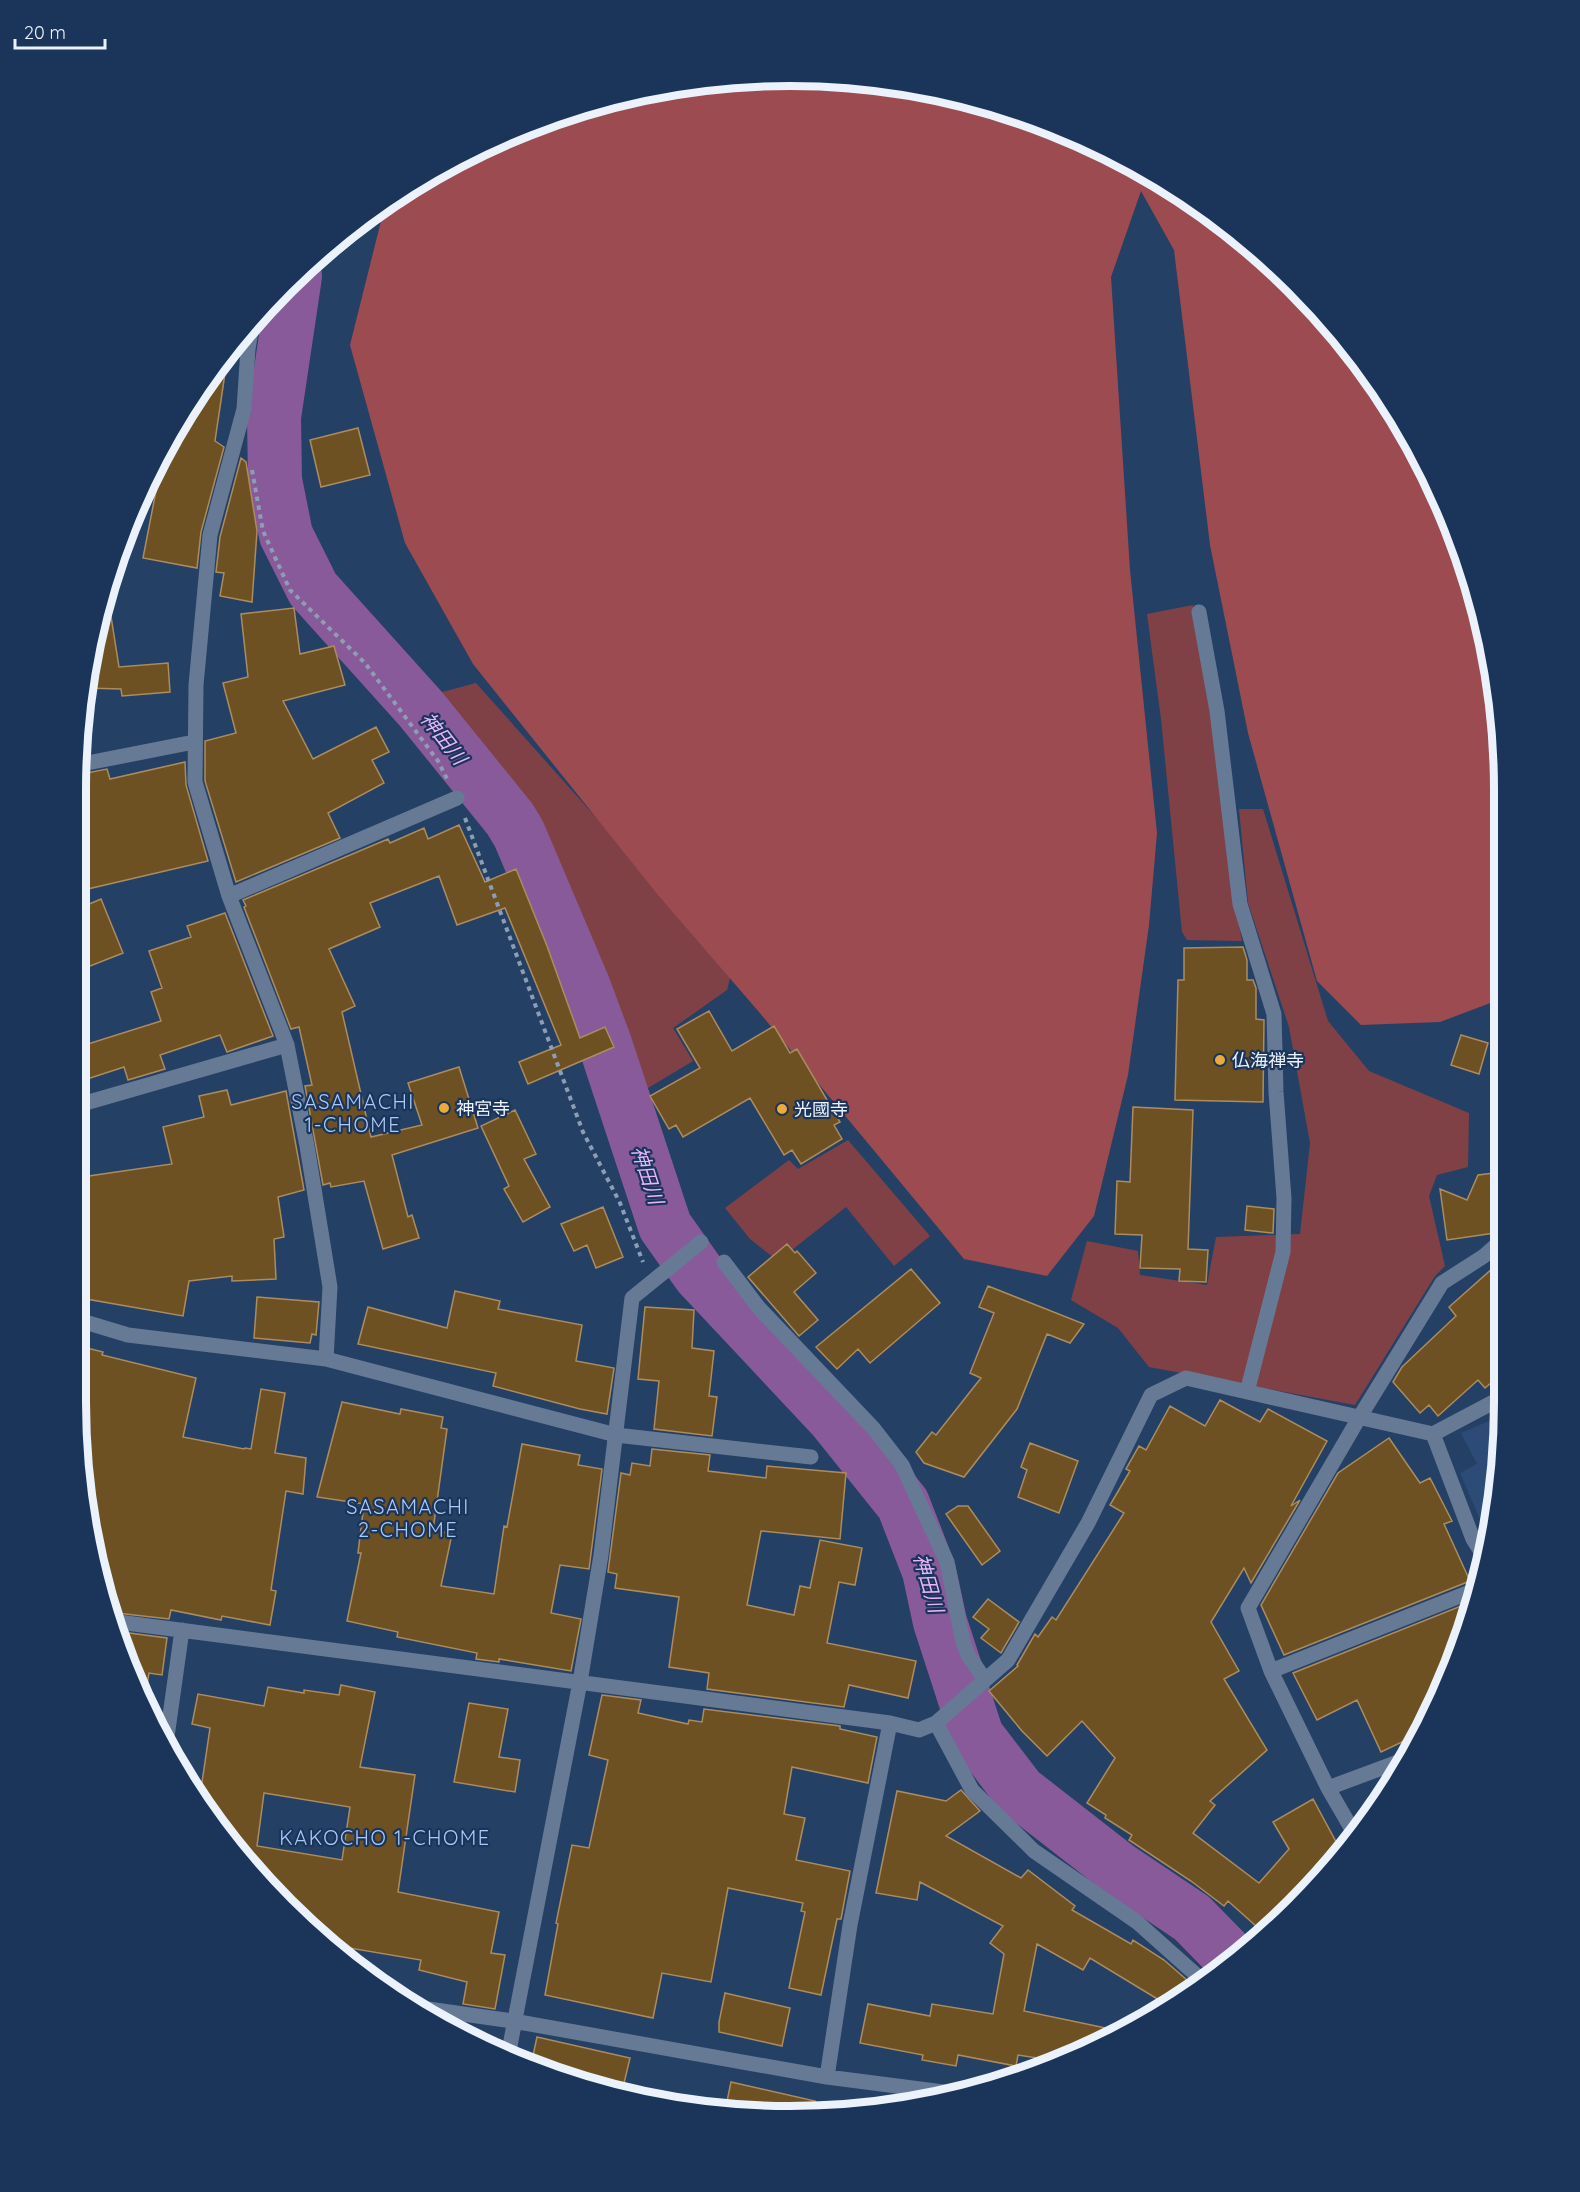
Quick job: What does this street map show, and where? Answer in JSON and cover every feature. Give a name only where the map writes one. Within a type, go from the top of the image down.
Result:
[{"type":"street","points":[[251,336],[244,409],[210,535],[196,685],[195,782],[229,896],[287,1045],[307,1146],[330,1287],[326,1359]]},
{"type":"street","points":[[1199,612],[1217,711],[1239,904],[1274,1014],[1276,1092],[1284,1198],[1283,1252],[1247,1392]]},
{"type":"street","points":[[87,763],[194,742]]},
{"type":"street","points":[[229,896],[457,798]]},
{"type":"street","points":[[86,1103],[287,1045]]},
{"type":"street","points":[[509,2048],[580,1682],[601,1556],[632,1298],[701,1242]]},
{"type":"street","points":[[1351,1828],[1328,1788],[1271,1671],[1248,1608],[1359,1418],[1442,1283],[1494,1247]]},
{"type":"street","points":[[724,1262],[759,1308],[852,1405],[902,1465],[947,1562],[963,1642],[980,1684]]},
{"type":"street","points":[[86,1322],[128,1335],[326,1359],[616,1435],[811,1457]]},
{"type":"street","points":[[121,1622],[890,1723],[919,1730],[941,1718],[1008,1660],[1088,1523],[1152,1395],[1186,1378],[1433,1434],[1494,1402]]},
{"type":"street","points":[[1433,1434],[1473,1539],[1479,1548]]},
{"type":"street","points":[[1271,1671],[1467,1593]]},
{"type":"street","points":[[168,1732],[182,1630]]},
{"type":"street","points":[[941,1718],[972,1790],[1034,1851],[1137,1922],[1198,1976]]},
{"type":"street","points":[[826,2077],[850,1925],[890,1723]]},
{"type":"street","points":[[1328,1788],[1394,1763]]},
{"type":"street","points":[[434,2010],[513,2021],[826,2077],[935,2091]]},
{"type":"path","points":[[237,434],[250,460],[263,531],[290,590],[365,663],[438,761],[457,798],[583,1132],[620,1203],[637,1250],[652,1282]]},
{"type":"shaded area","points":[[790,86],[836,87],[927,99],[1016,123],[1060,139],[1142,180],[1181,204],[1255,260],[1320,325],[1376,399],[1422,478],[1441,520],[1470,608],[1481,653],[1488,698],[1493,744],[1494,790],[1494,1002],[1440,1022],[1361,1025],[1317,981],[1248,733],[1210,545],[1174,250],[1141,191],[1111,277],[1130,570],[1157,833],[1149,925],[1128,1075],[1094,1216],[1047,1276],[964,1259],[759,1012],[658,895],[473,664],[405,543],[350,345],[382,216],[438,180],[520,139],[564,123],[653,99],[744,87]]},
{"type":"shaded area","points":[[1193,605],[1214,724],[1235,903],[1242,941],[1187,940],[1182,932],[1161,719],[1147,614]]},
{"type":"shaded area","points":[[476,683],[732,970],[727,990],[673,1028],[693,1061],[643,1091],[564,880],[435,694]]},
{"type":"shaded area","points":[[1239,809],[1263,809],[1328,1021],[1369,1071],[1469,1113],[1468,1167],[1437,1175],[1429,1196],[1445,1266],[1435,1276],[1355,1405],[1149,1367],[1118,1328],[1071,1300],[1087,1241],[1138,1251],[1140,1275],[1207,1285],[1216,1237],[1300,1234],[1310,1143],[1289,1027],[1248,903]]},
{"type":"shaded area","points":[[848,1140],[930,1236],[894,1266],[846,1207],[778,1261],[750,1239],[725,1208],[789,1160],[798,1169]]},
{"type":"shaded area","points":[[1494,1419],[1493,1448],[1483,1526],[1460,1473],[1477,1464],[1461,1433]]},
{"type":"building","points":[[226,368],[215,441],[224,447],[201,532],[197,568],[143,558],[159,477],[204,399]]},
{"type":"building","points":[[358,428],[370,475],[321,487],[310,440]]},
{"type":"building","points":[[241,458],[246,462],[257,531],[252,602],[220,596],[224,573],[216,572],[220,537]]},
{"type":"building","points":[[294,608],[300,654],[334,646],[345,685],[283,701],[313,759],[376,727],[389,752],[372,760],[384,783],[328,813],[340,838],[236,882],[205,781],[205,741],[236,733],[223,683],[248,677],[241,614]]},
{"type":"building","points":[[110,609],[119,667],[168,663],[170,692],[122,696],[121,689],[94,688]]},
{"type":"building","points":[[185,762],[186,785],[208,861],[86,889],[86,773],[107,769],[110,779]]},
{"type":"building","points":[[459,825],[485,882],[516,869],[580,1038],[605,1027],[614,1047],[528,1084],[519,1062],[561,1045],[505,908],[457,925],[439,876],[370,903],[380,927],[329,949],[355,1006],[342,1012],[371,1137],[422,1125],[408,1083],[459,1067],[478,1128],[392,1155],[408,1217],[412,1215],[419,1238],[383,1249],[364,1181],[331,1187],[330,1183],[323,1185],[305,1086],[312,1085],[299,1027],[291,1029],[243,900],[388,839],[390,843],[424,828],[428,839]]},
{"type":"building","points":[[101,899],[123,953],[86,968],[86,905]]},
{"type":"building","points":[[225,913],[273,1036],[227,1052],[220,1035],[160,1055],[165,1069],[128,1080],[124,1067],[86,1079],[86,1045],[161,1021],[151,992],[162,988],[149,951],[191,937],[187,926]]},
{"type":"building","points":[[1243,947],[1247,960],[1247,980],[1253,980],[1256,988],[1256,1019],[1264,1020],[1263,1102],[1175,1100],[1178,980],[1184,980],[1184,948]]},
{"type":"building","points":[[709,1011],[732,1051],[774,1026],[790,1053],[797,1049],[840,1122],[834,1125],[842,1139],[801,1164],[792,1150],[784,1155],[750,1098],[683,1137],[676,1125],[669,1129],[650,1096],[700,1068],[677,1029]]},
{"type":"building","points":[[1461,1035],[1488,1043],[1479,1074],[1451,1065]]},
{"type":"building","points":[[227,1090],[231,1105],[286,1091],[304,1190],[278,1197],[284,1237],[274,1239],[276,1279],[232,1281],[232,1276],[189,1281],[183,1316],[86,1299],[86,1176],[172,1164],[163,1127],[204,1117],[199,1096]]},
{"type":"building","points":[[1133,1107],[1193,1110],[1188,1249],[1208,1250],[1206,1282],[1179,1281],[1180,1269],[1140,1268],[1142,1235],[1115,1234],[1117,1181],[1130,1182]]},
{"type":"building","points":[[515,1110],[536,1154],[524,1159],[550,1207],[523,1222],[504,1189],[509,1186],[481,1126]]},
{"type":"building","points":[[1494,1173],[1494,1233],[1447,1240],[1440,1189],[1467,1200],[1478,1175]]},
{"type":"building","points":[[1247,1206],[1274,1209],[1273,1233],[1245,1230]]},
{"type":"building","points":[[603,1207],[623,1257],[596,1268],[587,1245],[574,1251],[561,1224]]},
{"type":"building","points":[[787,1244],[795,1253],[797,1251],[816,1273],[794,1292],[818,1320],[799,1336],[748,1277]]},
{"type":"building","points":[[1494,1267],[1494,1380],[1485,1388],[1478,1380],[1438,1416],[1429,1405],[1420,1413],[1393,1382],[1402,1367],[1456,1316],[1449,1307]]},
{"type":"building","points":[[911,1269],[940,1303],[870,1363],[858,1349],[837,1369],[816,1347]]},
{"type":"building","points":[[988,1286],[1084,1324],[1070,1343],[1047,1334],[1017,1409],[964,1477],[924,1463],[916,1452],[932,1432],[936,1435],[981,1378],[970,1373],[994,1313],[979,1307]]},
{"type":"building","points":[[455,1291],[500,1301],[498,1309],[582,1325],[576,1361],[614,1368],[607,1414],[493,1386],[496,1373],[358,1344],[368,1307],[447,1328]]},
{"type":"building","points":[[257,1297],[319,1302],[316,1335],[312,1334],[310,1343],[254,1338]]},
{"type":"building","points":[[645,1307],[694,1310],[692,1348],[714,1351],[709,1396],[717,1397],[712,1436],[654,1429],[659,1381],[638,1379]]},
{"type":"building","points":[[86,1348],[103,1352],[102,1355],[196,1378],[183,1437],[251,1449],[261,1389],[285,1393],[275,1453],[306,1458],[303,1494],[286,1491],[271,1590],[276,1591],[270,1625],[222,1616],[221,1620],[171,1610],[169,1619],[119,1613],[99,1539],[92,1494],[87,1448]]},
{"type":"building","points":[[1220,1400],[1260,1422],[1268,1409],[1327,1441],[1291,1506],[1300,1500],[1251,1583],[1244,1568],[1211,1622],[1239,1671],[1224,1679],[1267,1750],[1210,1801],[1215,1805],[1193,1833],[1259,1883],[1289,1849],[1273,1822],[1313,1799],[1338,1845],[1320,1867],[1259,1928],[1228,1901],[1224,1906],[1129,1840],[1132,1835],[1087,1803],[1115,1758],[1082,1721],[1047,1756],[1022,1731],[989,1691],[1018,1666],[1035,1634],[1038,1637],[1052,1617],[1056,1620],[1124,1513],[1110,1505],[1130,1471],[1126,1469],[1139,1446],[1146,1450],[1170,1406],[1205,1426]]},
{"type":"building","points":[[342,1402],[400,1414],[401,1409],[443,1417],[441,1428],[447,1429],[433,1530],[452,1534],[441,1586],[494,1594],[504,1526],[507,1527],[522,1444],[580,1455],[578,1465],[602,1469],[589,1569],[560,1565],[551,1613],[581,1619],[571,1671],[499,1659],[499,1662],[476,1659],[477,1653],[397,1637],[398,1632],[347,1621],[361,1553],[358,1553],[364,1504],[317,1497]]},
{"type":"building","points":[[1389,1438],[1420,1483],[1430,1478],[1452,1521],[1444,1524],[1470,1581],[1284,1655],[1261,1605],[1338,1473]]},
{"type":"building","points":[[1030,1443],[1078,1461],[1059,1513],[1018,1497],[1027,1470],[1021,1467]]},
{"type":"building","points":[[652,1449],[710,1455],[708,1471],[766,1478],[767,1466],[846,1473],[840,1539],[761,1531],[747,1605],[794,1615],[800,1586],[810,1588],[820,1540],[862,1548],[855,1585],[839,1582],[827,1643],[916,1661],[908,1698],[849,1685],[844,1707],[707,1689],[709,1673],[669,1667],[679,1597],[615,1588],[617,1574],[608,1572],[621,1473],[630,1475],[632,1463],[650,1466]]},
{"type":"building","points":[[958,1506],[968,1506],[1000,1551],[982,1565],[946,1514]]},
{"type":"building","points":[[988,1599],[1019,1622],[1001,1653],[981,1638],[989,1629],[973,1617]]},
{"type":"building","points":[[1464,1605],[1441,1672],[1408,1739],[1381,1752],[1357,1700],[1317,1720],[1293,1673]]},
{"type":"building","points":[[125,1632],[167,1638],[162,1675],[149,1673],[146,1688]]},
{"type":"building","points":[[341,1685],[375,1692],[360,1767],[415,1775],[398,1892],[499,1912],[491,1953],[505,1955],[495,2009],[463,2004],[467,1982],[419,1970],[421,1960],[344,1947],[325,1932],[260,1867],[201,1788],[210,1728],[192,1724],[198,1694],[264,1706],[268,1687],[304,1693],[304,1690],[339,1695]],"holes":[[[264,1793],[350,1807],[342,1860],[257,1846]]]},
{"type":"building","points":[[602,1695],[641,1700],[638,1713],[688,1724],[689,1720],[702,1722],[704,1709],[840,1726],[840,1729],[877,1737],[868,1783],[792,1767],[784,1814],[805,1818],[796,1860],[850,1871],[841,1919],[837,1919],[821,1995],[789,1988],[805,1912],[801,1911],[803,1903],[728,1888],[711,1982],[662,1973],[653,2018],[545,1995],[558,1924],[556,1923],[572,1845],[589,1848],[608,1760],[589,1755]]},
{"type":"building","points":[[469,1703],[508,1709],[499,1757],[520,1760],[515,1792],[454,1782]]},
{"type":"building","points":[[961,1790],[980,1811],[946,1836],[1021,1878],[1028,1870],[1075,1906],[1072,1910],[1131,1944],[1133,1940],[1164,1960],[1189,1982],[1160,2001],[1090,1958],[1083,1970],[1037,1944],[1024,2011],[1111,2029],[1044,2059],[1018,2055],[1016,2066],[958,2055],[956,2066],[922,2060],[923,2055],[860,2043],[868,2004],[930,2016],[932,2004],[993,2014],[1004,1954],[990,1943],[1003,1926],[920,1882],[917,1900],[876,1893],[897,1791],[946,1801]]},
{"type":"building","points":[[725,1993],[790,2008],[782,2046],[719,2032]]},
{"type":"building","points":[[537,2037],[630,2058],[623,2086],[533,2058]]},
{"type":"building","points":[[731,2082],[815,2101],[815,2105],[727,2103]]},
{"type":"waterway","name":"神田川","points":[[293,291],[274,417],[275,480],[286,535],[313,589],[421,709],[510,819],[519,834],[583,985],[605,1044],[665,1226],[699,1274],[834,1418],[903,1504],[929,1571],[940,1622],[977,1736],[1019,1791],[1119,1869],[1192,1918],[1227,1954]]},
{"type":"place","name":"仏海禅寺","points":[[1220,1060]]},
{"type":"place","name":"神宮寺","points":[[444,1108]]},
{"type":"place","name":"光國寺","points":[[782,1109]]},
{"type":"district","name":"SASAMACHI 1-CHOME","points":[[353,1112]]},
{"type":"district","name":"SASAMACHI 2-CHOME","points":[[408,1518]]},
{"type":"district","name":"KAKOCHO 1-CHOME","points":[[385,1837]]}]
